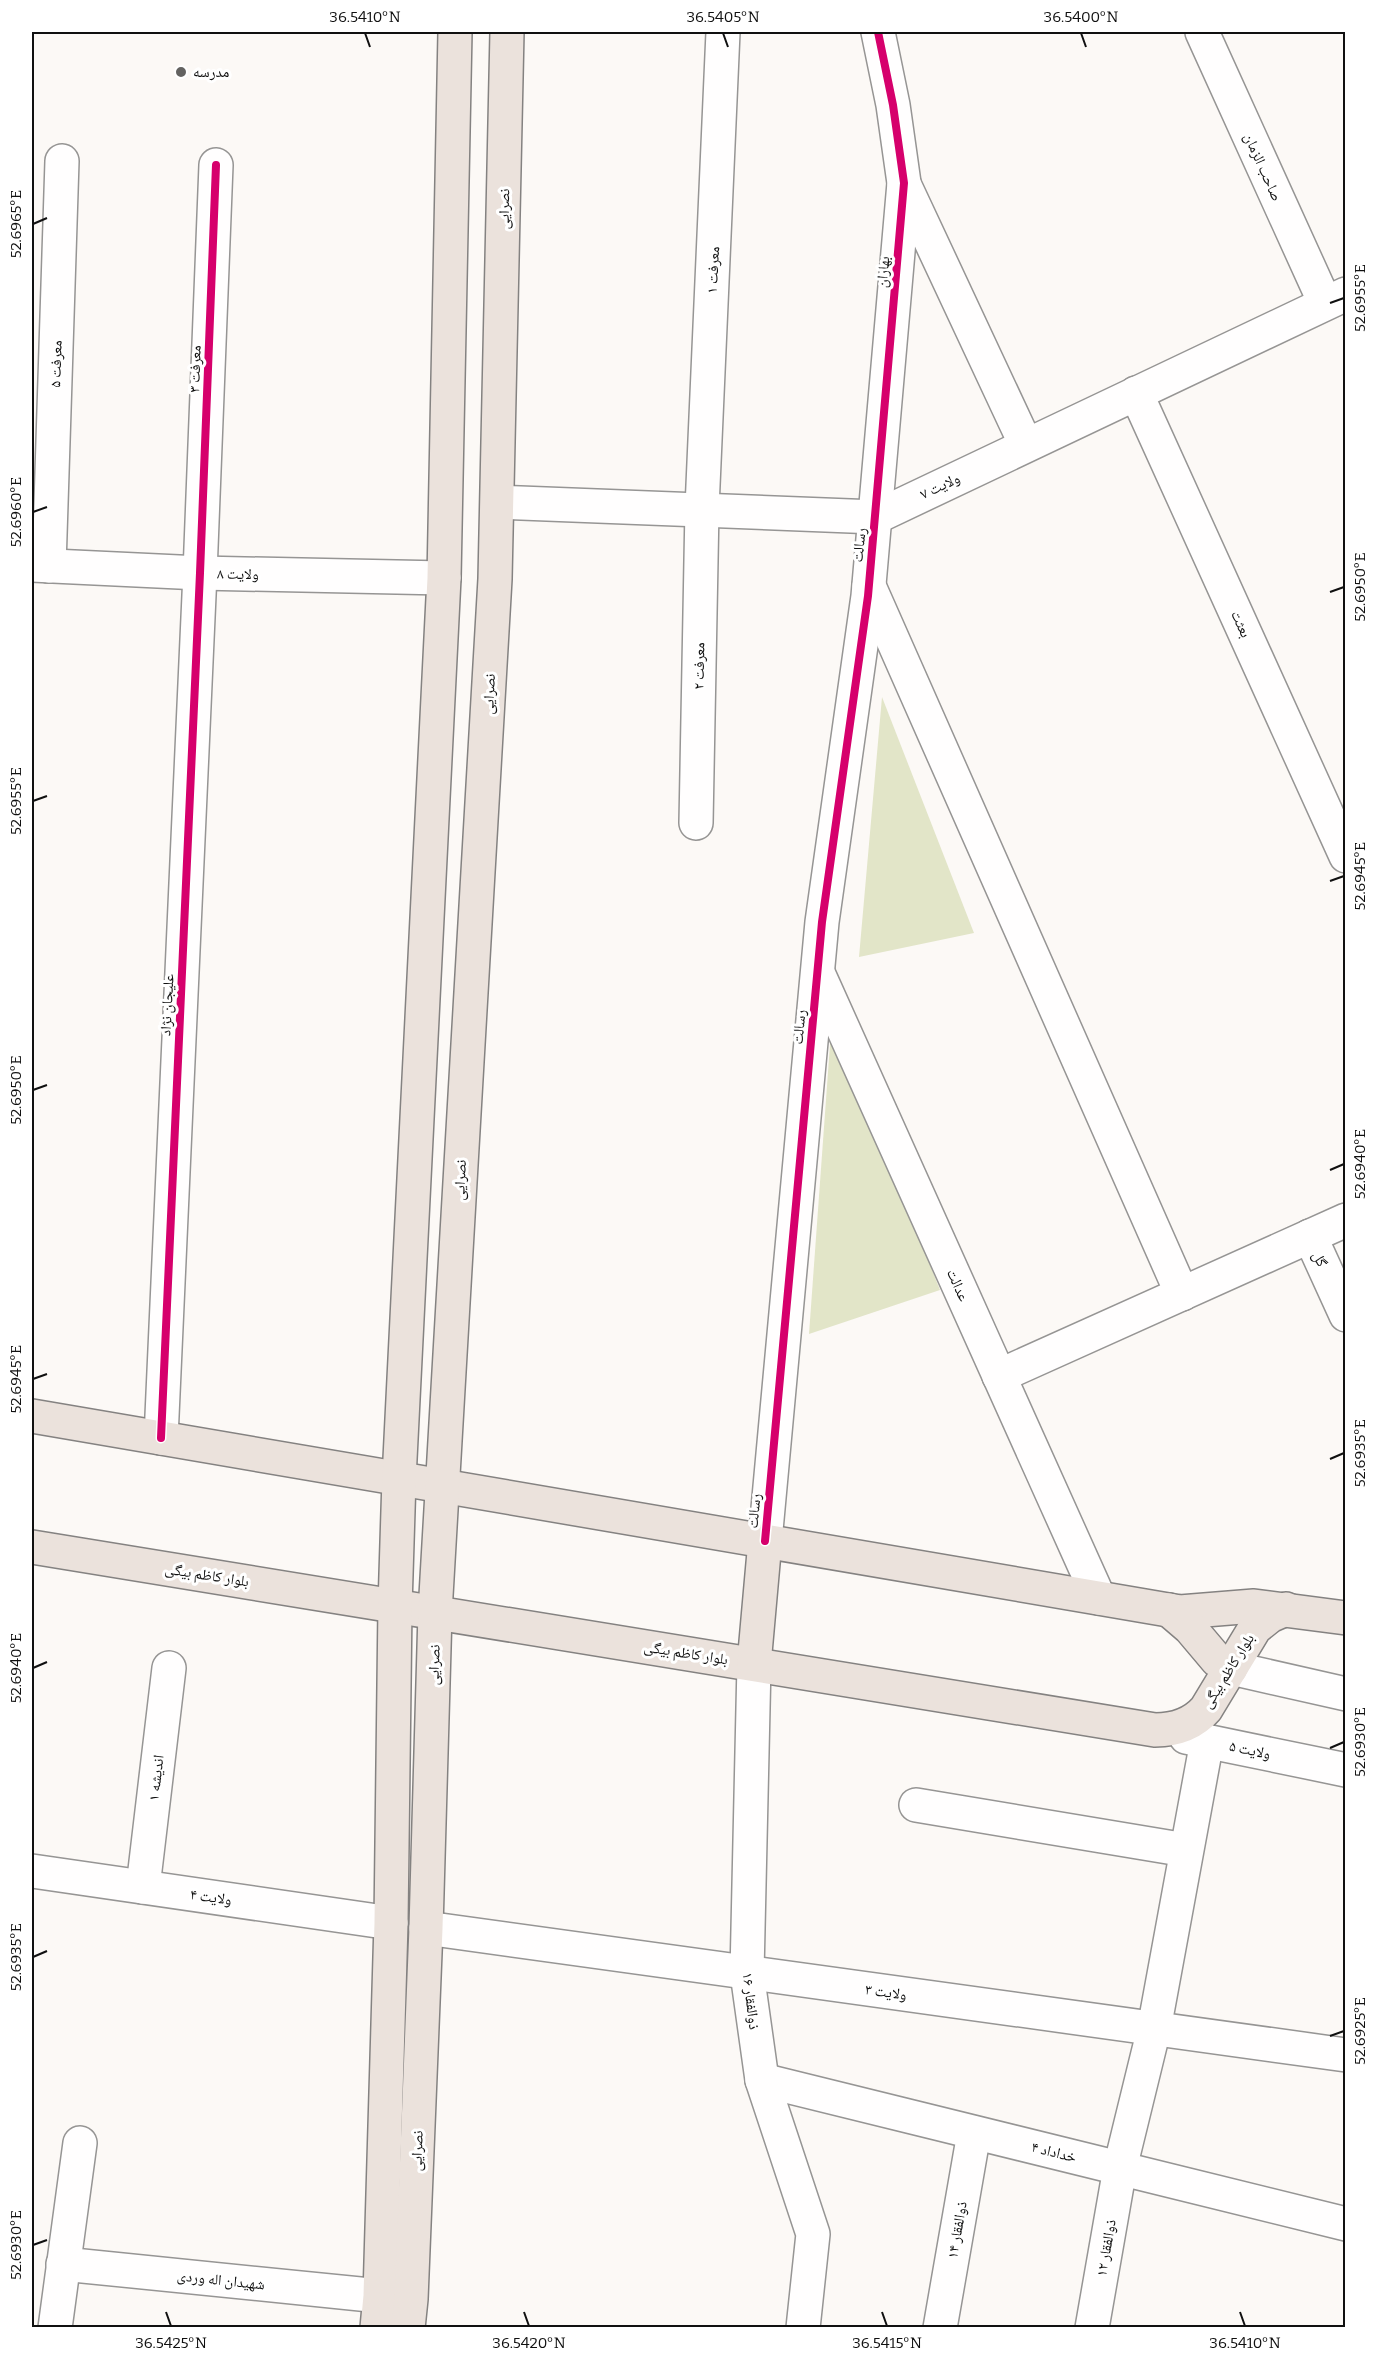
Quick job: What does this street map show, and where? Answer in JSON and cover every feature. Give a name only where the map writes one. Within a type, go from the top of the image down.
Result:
[{"type":"main road","points":[[378,2312],[391,1923],[399,1479],[444,578],[455,32]]},
{"type":"main road","name":"نصرایی","points":[[408,2328],[426,1928],[435,1613],[494,603],[507,32]]},
{"type":"main road","points":[[32,1416],[1169,1610],[1197,1612],[1254,1606],[1346,1618]]},
{"type":"main road","points":[[754,1664],[765,1541]]},
{"type":"main road","name":"بلوار کاظم بیگی","points":[[32,1547],[1155,1730],[1173,1729],[1200,1716],[1255,1628],[1281,1608]]},
{"type":"main road","points":[[1169,1610],[1190,1628],[1216,1660],[1231,1668]]},
{"type":"street","name":"معرفت ۱","points":[[702,508],[723,32]]},
{"type":"street","name":"بهاران","points":[[876,517],[904,183],[893,105],[878,32]]},
{"type":"street","name":"صاحب الزمان","points":[[1202,32],[1335,299]]},
{"type":"street","name":"معرفت ۵","points":[[40,566],[62,161]]},
{"type":"street","name":"معرفت ۳","points":[[200,573],[216,165]]},
{"type":"street","points":[[904,183],[1026,446]]},
{"type":"street","name":"ولایت ۷","points":[[498,502],[702,508],[876,517],[1335,299]]},
{"type":"street","name":"بعثت","points":[[1136,393],[1346,856]]},
{"type":"street","name":"معرفت ۲","points":[[696,823],[702,508]]},
{"type":"street","name":"رسالت","points":[[765,1541],[822,922],[869,586],[876,517]]},
{"type":"street","name":"ولایت ۸","points":[[40,566],[200,573],[444,578]]},
{"type":"street","name":"علیجان نژاد","points":[[161,1438],[200,573]]},
{"type":"street","points":[[869,586],[1182,1294]]},
{"type":"street","name":"عدالت","points":[[817,972],[1099,1598]]},
{"type":"street","points":[[999,1376],[1346,1220]]},
{"type":"street","name":"گل","points":[[1310,1236],[1346,1315]]},
{"type":"street","name":"ذوالفقار ۱۶","points":[[754,1664],[747,1973],[762,2080],[813,2234],[803,2328]]},
{"type":"street","name":"اندیشه ۱","points":[[143,1887],[169,1668]]},
{"type":"street","points":[[1231,1668],[1346,1694]]},
{"type":"street","name":"ولایت ۵","points":[[1155,1730],[1346,1770]]},
{"type":"street","name":"ذوالفقار ۱۲","points":[[1092,2328],[1120,2168],[1154,2029],[1207,1741]]},
{"type":"street","points":[[916,1805],[1186,1850]]},
{"type":"street","name":"ولایت ۴","points":[[32,1871],[391,1923]]},
{"type":"street","name":"ولایت ۳","points":[[426,1928],[1346,2055]]},
{"type":"street","name":"خداداد ۴","points":[[762,2080],[1346,2224]]},
{"type":"street","name":"ذوالفقار ۱۴","points":[[940,2328],[974,2133]]},
{"type":"street","points":[[55,2328],[80,2143]]},
{"type":"street","name":"شهیدان اله وردی","points":[[63,2264],[378,2312]]},
{"type":"green space","points":[[882,697],[974,933],[859,957]]},
{"type":"green space","points":[[832,1017],[940,1290],[809,1334]]},
{"type":"cycle path","points":[[765,1541],[822,922],[868,596],[904,183],[893,105],[878,32]]},
{"type":"cycle path","points":[[161,1438],[216,165]]},
{"type":"place","name":"مدرسه","points":[[181,72]]}]
